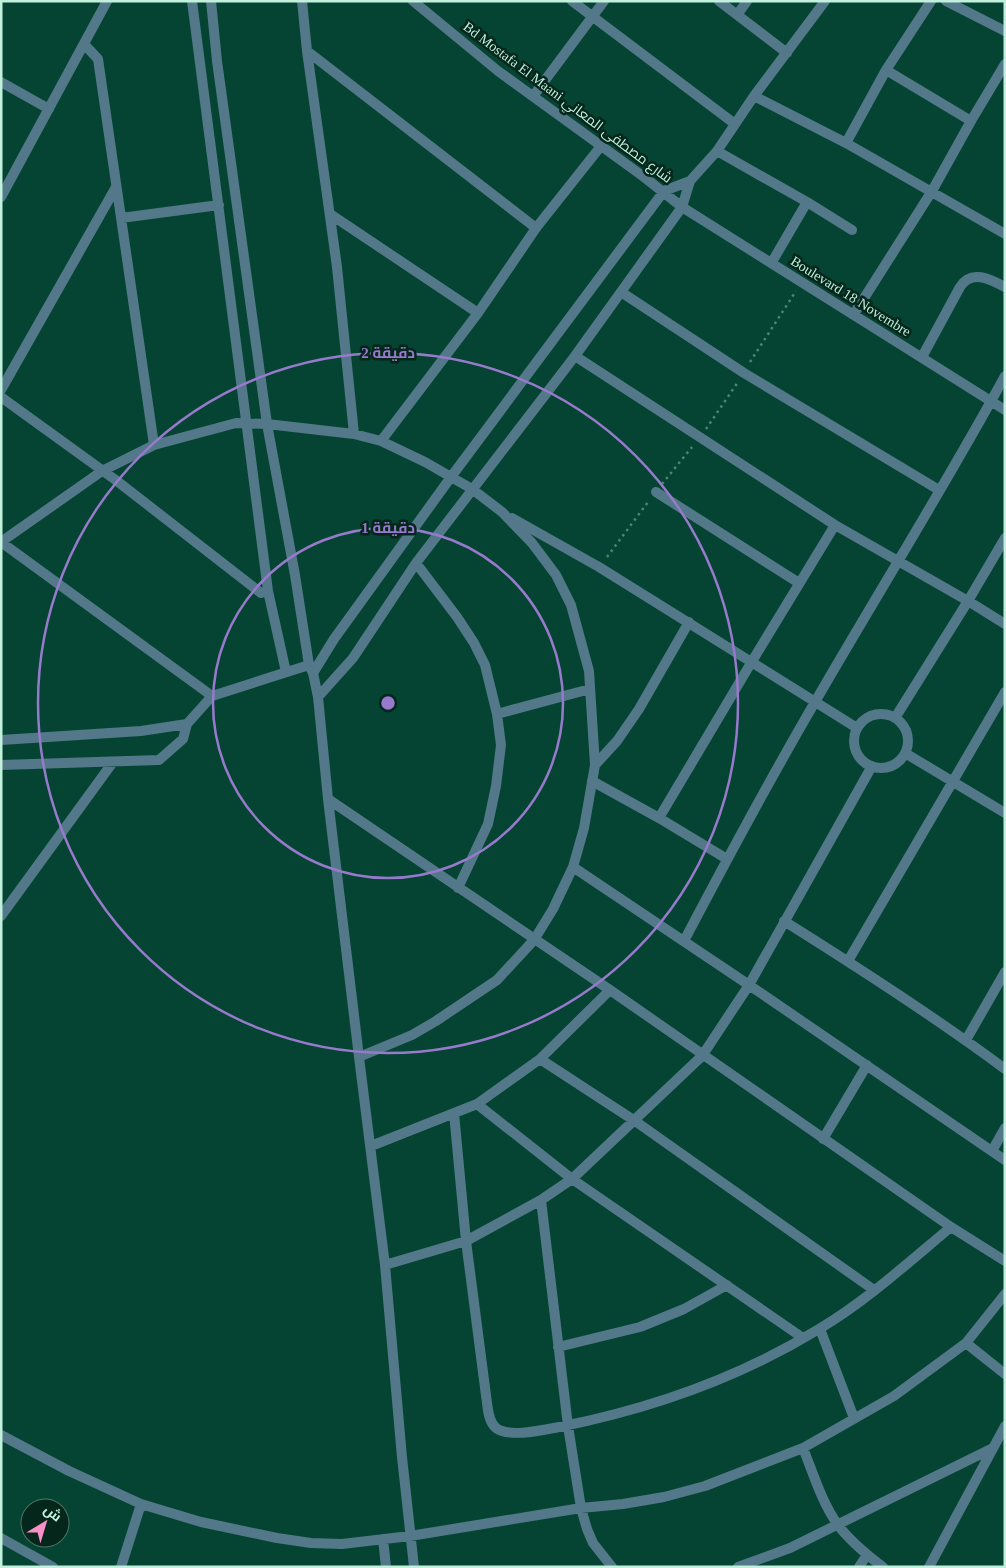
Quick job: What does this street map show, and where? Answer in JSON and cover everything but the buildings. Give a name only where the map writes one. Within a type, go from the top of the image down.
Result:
[{"type":"street","points":[[1,197],[107,1]]},
{"type":"street","points":[[192,1],[268,591],[286,672]]},
{"type":"street","points":[[211,1],[216,62],[268,424],[311,669],[318,697],[328,799],[385,1265],[414,1567]]},
{"type":"street","points":[[302,1],[307,51],[337,266],[354,434]]},
{"type":"street","name":"Bd Mostafa El Maani شارع مصطفى المعاني","points":[[413,1],[498,71],[534,95],[664,191],[682,207]]},
{"type":"street","points":[[572,1],[735,124]]},
{"type":"street","points":[[534,95],[604,1]]},
{"type":"street","points":[[719,1],[787,53]]},
{"type":"street","points":[[737,15],[747,1]]},
{"type":"street","points":[[318,697],[353,658],[416,563],[575,356],[682,207],[690,181],[717,151],[754,96],[825,1]]},
{"type":"street","points":[[846,143],[886,70],[931,1]]},
{"type":"street","points":[[946,1],[1005,31]]},
{"type":"street","points":[[84,44],[98,59],[154,445]]},
{"type":"street","points":[[307,51],[536,228]]},
{"type":"street","points":[[854,314],[932,191],[971,120],[1005,64]]},
{"type":"street","points":[[886,70],[971,120]]},
{"type":"street","points":[[1,82],[49,109]]},
{"type":"street","points":[[754,96],[846,143],[1005,234]]},
{"type":"street","points":[[381,441],[478,313],[536,228],[601,146]]},
{"type":"street","points":[[717,151],[852,230]]},
{"type":"street","points":[[1,765],[159,760],[183,739],[188,724],[212,696],[286,672],[311,669],[664,191],[690,181]]},
{"type":"street","points":[[1,390],[116,187]]},
{"type":"street","points":[[772,262],[807,202]]},
{"type":"street","points":[[121,218],[219,206]]},
{"type":"street","name":"Boulevard 18 Novembre","points":[[682,207],[1005,410]]},
{"type":"street","points":[[330,214],[478,313]]},
{"type":"street","points":[[922,357],[964,281],[970,277],[982,278],[1005,287]]},
{"type":"street","points":[[621,292],[744,373],[939,490]]},
{"type":"street","points":[[575,356],[835,525],[1005,624]]},
{"type":"street","points":[[684,941],[727,859],[815,702],[1005,376]]},
{"type":"street","points":[[1,397],[102,471],[260,593],[268,591]]},
{"type":"street","points":[[212,696],[1,542],[102,471],[154,445],[246,422],[354,434],[381,441],[425,462],[472,490],[502,512],[600,566],[751,663],[857,728]]},
{"type":"street","points":[[656,492],[799,583]]},
{"type":"street","points":[[359,1057],[412,1035],[497,980],[534,940],[553,909],[573,867],[584,828],[595,765],[589,671],[571,605],[556,575],[532,543],[502,512]]},
{"type":"street","points":[[659,818],[835,525]]},
{"type":"street","points":[[895,718],[1005,538]]},
{"type":"street","points":[[416,563],[474,643],[484,665],[497,714],[501,745],[496,786],[488,824],[458,888]]},
{"type":"street","points":[[595,765],[617,741],[639,709],[689,622]]},
{"type":"street","points":[[497,714],[590,690]]},
{"type":"street","points":[[848,961],[1005,692]]},
{"type":"street","points":[[875,714],[890,715],[895,718],[906,731],[908,746],[905,753],[895,764],[880,768],[872,766],[860,757],[856,751],[854,743],[857,728],[868,717],[875,714]]},
{"type":"street","points":[[1,740],[141,731],[188,724]]},
{"type":"street","points":[[905,753],[1005,813]]},
{"type":"street","points":[[1,916],[113,762]]},
{"type":"street","points":[[385,1265],[466,1241],[541,1200],[572,1179],[702,1056],[749,985],[872,766]]},
{"type":"street","points":[[592,781],[727,859]]},
{"type":"street","points":[[328,799],[610,990],[702,1056],[950,1227],[1005,1261]]},
{"type":"street","points":[[573,867],[1005,1160]]},
{"type":"street","points":[[784,921],[848,961],[966,1040],[1005,1070]]},
{"type":"street","points":[[966,1040],[1005,972]]},
{"type":"street","points":[[371,1146],[477,1104],[540,1059],[610,990]]},
{"type":"street","points":[[540,1059],[635,1121],[874,1290]]},
{"type":"street","points":[[823,1139],[867,1065]]},
{"type":"street","points":[[477,1104],[572,1179],[803,1338]]},
{"type":"street","points":[[454,1113],[466,1241],[483,1377],[491,1423],[496,1428],[508,1432],[541,1431],[568,1426],[663,1402],[747,1368],[820,1329],[874,1290],[950,1227]]},
{"type":"street","points":[[992,1152],[1005,1128]]},
{"type":"street","points":[[541,1200],[568,1426],[581,1508],[593,1543],[612,1567]]},
{"type":"street","points":[[558,1347],[640,1327],[684,1309],[727,1285]]},
{"type":"street","points":[[1,1435],[69,1471],[141,1504],[201,1522],[311,1543],[342,1544],[410,1536],[581,1508],[623,1504],[664,1497],[705,1486],[803,1448],[894,1396],[966,1343],[1005,1294]]},
{"type":"street","points":[[820,1329],[854,1418]]},
{"type":"street","points":[[966,1343],[1005,1374]]},
{"type":"street","points":[[929,1567],[1005,1426]]},
{"type":"street","points":[[803,1448],[822,1496],[838,1525],[867,1555],[883,1567]]},
{"type":"street","points":[[738,1567],[790,1548],[993,1448]]},
{"type":"street","points":[[122,1567],[141,1504]]},
{"type":"street","points":[[1,1538],[52,1567]]},
{"type":"street","points":[[383,1539],[386,1567]]},
{"type":"street","points":[[859,1567],[867,1555]]}]
